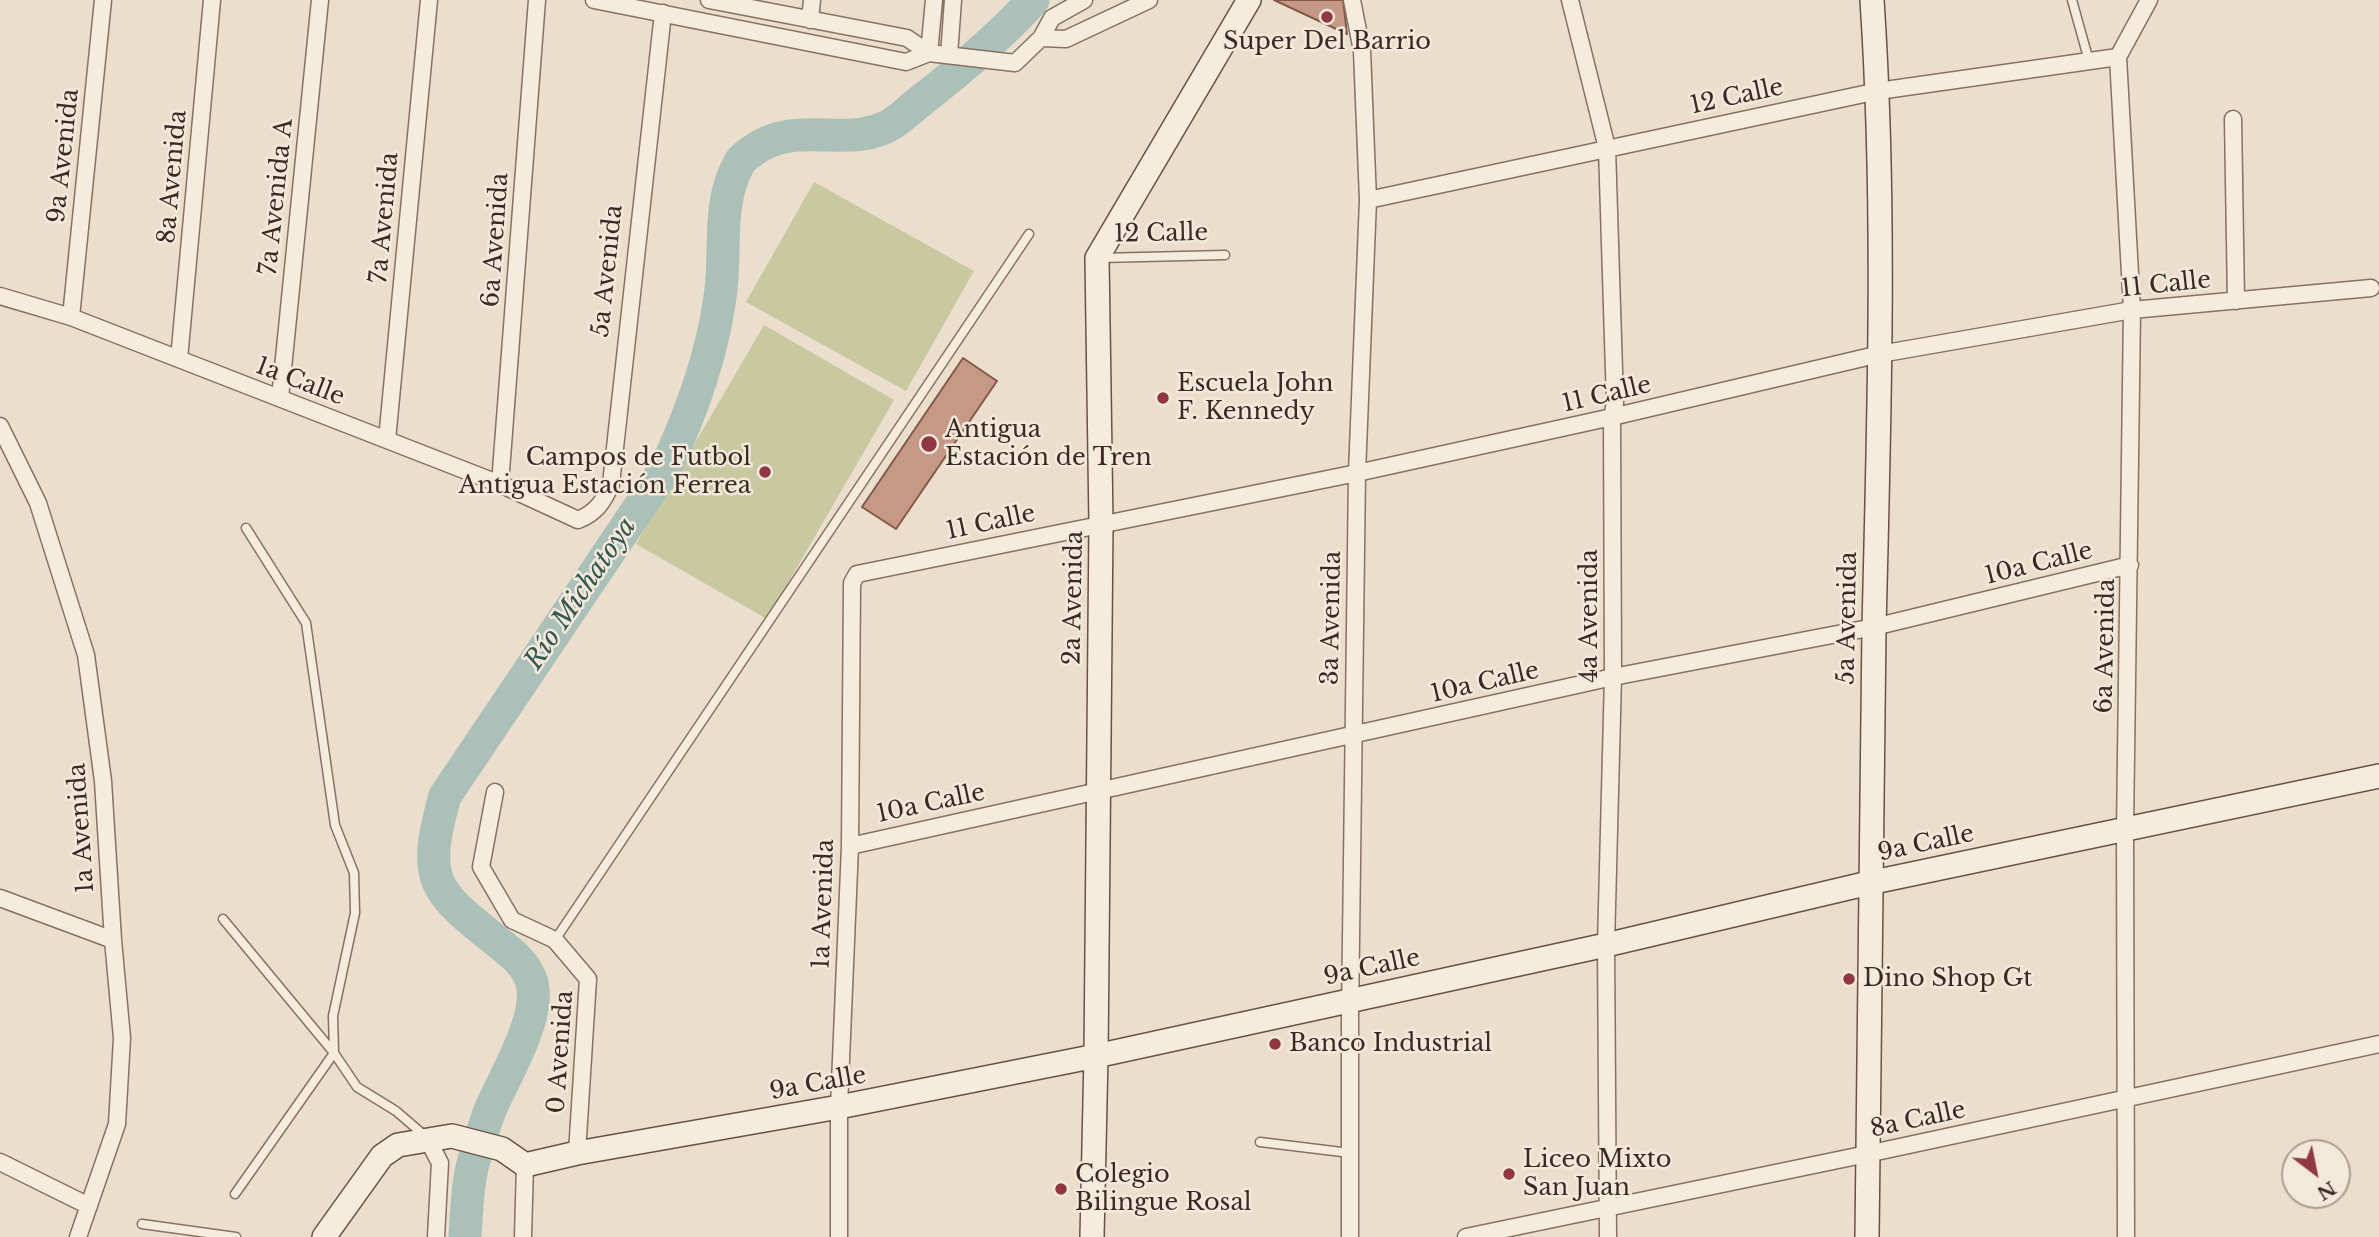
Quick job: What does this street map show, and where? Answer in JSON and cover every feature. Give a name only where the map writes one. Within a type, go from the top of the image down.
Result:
[{"type":"main road","points":[[1097,258],[1249,0]]},
{"type":"main road","name":"5a Avenida","points":[[1867,1237],[1869,883],[1880,355],[1878,90],[1872,0]]},
{"type":"main road","name":"2a Avenida","points":[[1092,1237],[1101,524],[1097,258]]},
{"type":"main road","name":"9a Calle","points":[[525,1165],[1096,1056],[1869,883],[2379,776]]},
{"type":"main road","points":[[324,1237],[382,1156],[398,1145],[427,1138],[452,1136],[502,1149],[525,1165]]},
{"type":"street","name":"9a Avenida","points":[[71,317],[103,0]]},
{"type":"street","name":"8a Avenida","points":[[179,359],[212,0]]},
{"type":"street","name":"7a Avenida A","points":[[280,398],[320,0]]},
{"type":"street","name":"7a Avenida","points":[[387,440],[429,0]]},
{"type":"street","name":"6a Avenida","points":[[500,484],[537,0]]},
{"type":"street","points":[[594,0],[656,8],[906,62],[929,52]]},
{"type":"street","points":[[709,0],[782,7],[810,20],[907,38],[929,52],[1015,63],[1041,38],[1052,18],[1084,0]]},
{"type":"street","points":[[810,20],[812,0]]},
{"type":"street","points":[[929,52],[934,0]]},
{"type":"street","points":[[953,0],[954,56]]},
{"type":"street","points":[[1041,38],[1066,39],[1149,0]]},
{"type":"street","name":"3a Avenida","points":[[1350,1237],[1350,1000],[1357,473],[1368,200],[1362,51],[1352,0]]},
{"type":"street","name":"4a Avenida","points":[[1570,0],[1607,148],[1615,403],[1612,417],[1613,677],[1606,944],[1608,1237]]},
{"type":"street","points":[[2118,57],[2149,0]]},
{"type":"street","name":"5a Avenida","points":[[578,520],[592,515],[611,484],[656,8]]},
{"type":"street","name":"6a Avenida","points":[[2118,57],[2132,310],[2125,830],[2126,1237]]},
{"type":"street","name":"12 Calle","points":[[1368,200],[1878,90],[2118,57]]},
{"type":"street","points":[[2233,119],[2236,301]]},
{"type":"street","name":"11 Calle","points":[[857,574],[1357,473],[1880,355],[2132,310],[2371,288]]},
{"type":"street","name":"1a Calle","points":[[0,296],[71,317],[500,484],[578,520]]},
{"type":"street","name":"1a Avenida","points":[[0,426],[38,503],[86,655],[103,780],[122,1038],[117,1124],[78,1237]]},
{"type":"street","name":"10a Calle","points":[[850,846],[1613,677],[1874,627],[2130,565]]},
{"type":"street","name":"1a Avenida","points":[[835,1236],[850,846],[852,583],[857,574]]},
{"type":"street","name":"0 Avenida","points":[[495,792],[481,867],[512,920],[555,940],[589,979],[577,1153]]},
{"type":"street","points":[[0,898],[113,940]]},
{"type":"street","name":"8a Calle","points":[[1466,1237],[2379,1044]]},
{"type":"street","points":[[427,1138],[440,1163],[436,1237]]},
{"type":"street","points":[[0,1162],[89,1206]]},
{"type":"street","points":[[523,1237],[525,1165]]},
{"type":"lane","points":[[2073,0],[2088,61]]},
{"type":"lane","points":[[555,940],[1028,234]]},
{"type":"lane","name":"12 Calle","points":[[1097,258],[1225,255]]},
{"type":"lane","points":[[235,1194],[334,1053],[333,1016],[355,913],[354,873],[335,825],[306,623],[246,528]]},
{"type":"lane","points":[[223,919],[334,1053],[356,1087],[396,1111],[427,1138]]},
{"type":"lane","points":[[1259,1142],[1350,1153]]},
{"type":"lane","points":[[142,1224],[236,1237]]},
{"type":"green space","points":[[814,182],[974,271],[906,391],[746,302]]},
{"type":"green space","name":"Campos de Futbol Antigua Estación Ferrea","points":[[764,325],[894,400],[767,619],[636,544]]},
{"type":"building","name":"Super Del Barrio","points":[[1274,0],[1343,0],[1347,34]]},
{"type":"building","name":"Antigua Estación de Tren","points":[[963,358],[997,381],[896,529],[862,507]]},
{"type":"waterway","name":"Río Michatoya","points":[[465,1237],[473,1163],[489,1113],[527,1029],[533,997],[532,983],[523,965],[459,910],[438,882],[434,866],[434,848],[445,796],[665,469],[692,406],[712,341],[722,280],[725,211],[733,177],[741,161],[767,142],[784,137],[851,135],[889,126],[978,54],[1033,0]]},
{"type":"place","name":"Super Del Barrio","points":[[1327,17]]},
{"type":"place","name":"Escuela John F. Kennedy","points":[[1163,398]]},
{"type":"place","name":"Antigua Estación de Tren","points":[[929,444]]},
{"type":"place","name":"Campos de Futbol Antigua Estación Ferrea","points":[[765,472]]},
{"type":"place","name":"Dino Shop Gt","points":[[1849,979]]},
{"type":"place","name":"Banco Industrial","points":[[1275,1044]]},
{"type":"place","name":"Liceo Mixto San Juan","points":[[1509,1174]]},
{"type":"place","name":"Colegio Bilingue Rosal","points":[[1061,1189]]}]
